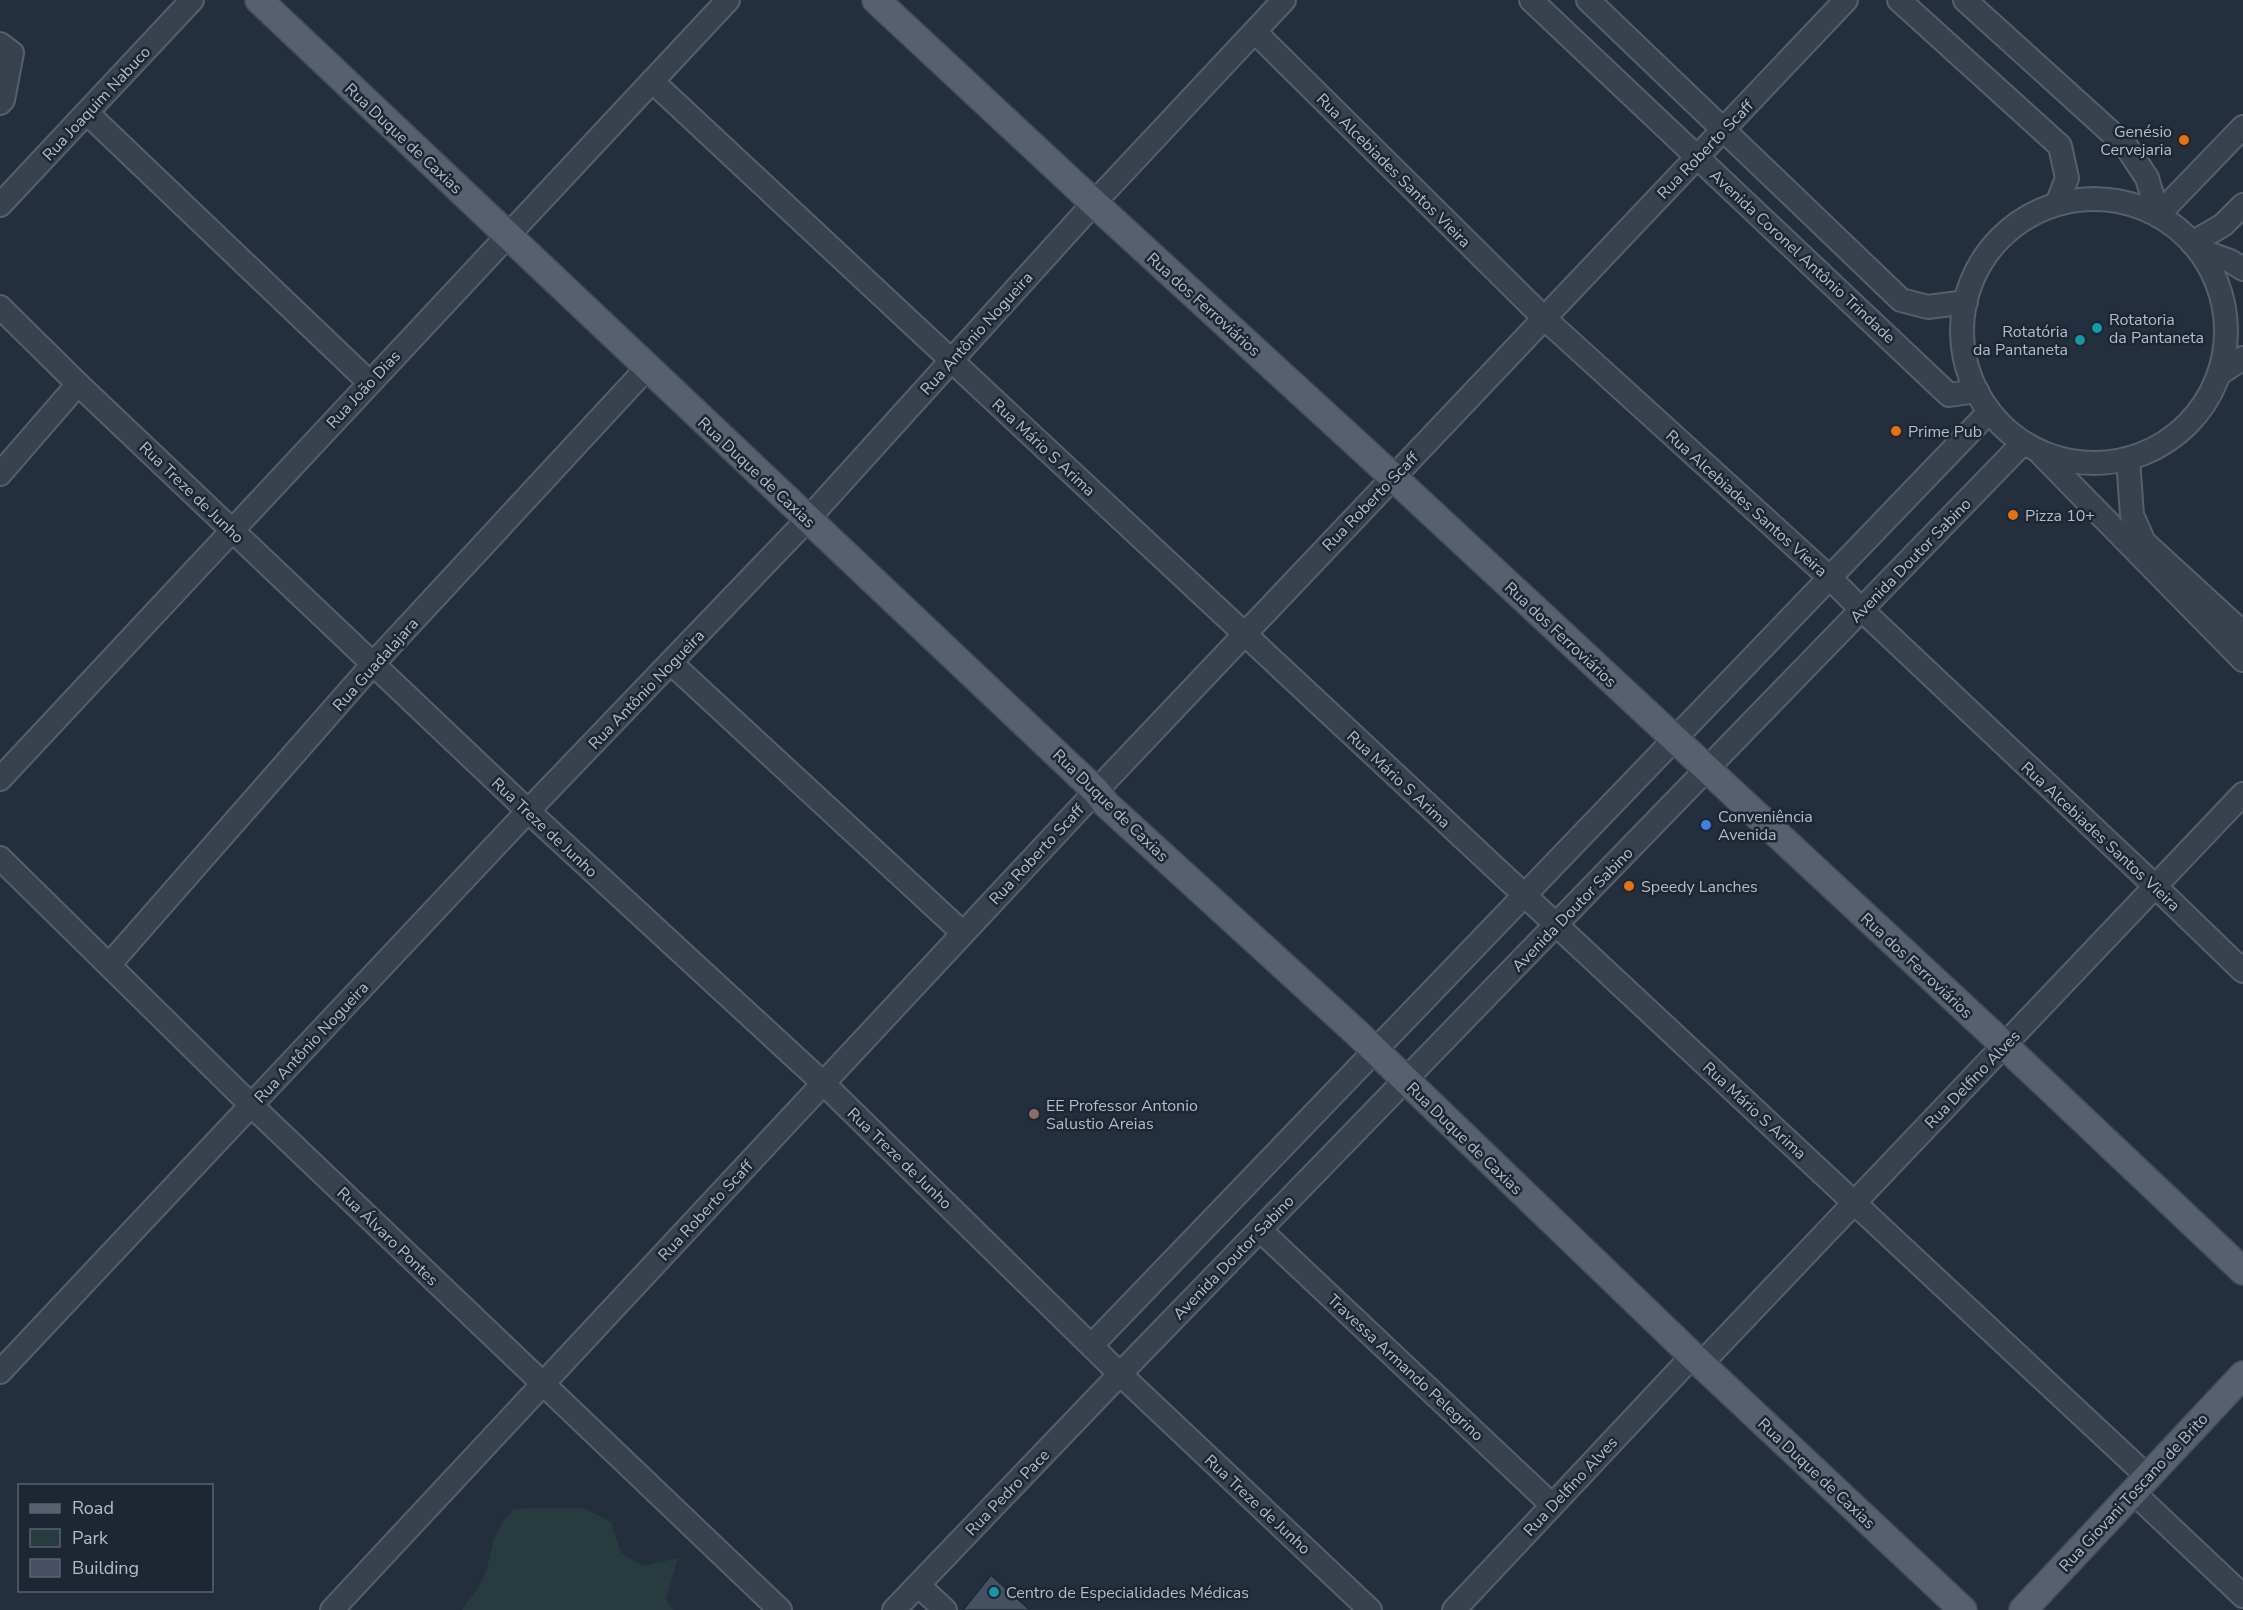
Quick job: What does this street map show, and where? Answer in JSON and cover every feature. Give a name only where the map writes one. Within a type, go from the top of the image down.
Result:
[{"type":"main road","name":"Rua Duque de Caxias","points":[[259,0],[1095,791],[1106,804],[1375,1051],[1694,1363],[1963,1610]]},
{"type":"main road","name":"Rua dos Ferroviários","points":[[876,0],[1393,477],[2243,1271]]},
{"type":"main road","name":"Rua Giovani Toscano de Brito","points":[[2023,1610],[2243,1375]]},
{"type":"street","name":"Rua Joaquim Nabuco","points":[[0,205],[192,0]]},
{"type":"street","name":"Rua João Dias","points":[[0,779],[728,0]]},
{"type":"street","name":"Rua Antônio Nogueira","points":[[0,1372],[528,811],[808,519],[1094,203],[1284,0]]},
{"type":"street","name":"Avenida Coronel Antônio Trindade","points":[[1531,0],[1949,395],[1977,391]]},
{"type":"street","points":[[1588,0],[1901,300],[1928,307],[1966,302]]},
{"type":"street","name":"Rua Roberto Scaff","points":[[332,1610],[1095,791],[1846,0]]},
{"type":"street","points":[[1899,0],[2060,146],[2067,178],[2057,204]]},
{"type":"street","points":[[1965,0],[2126,146],[2147,178],[2158,215]]},
{"type":"street","name":"Rua Alcebiades Santos Vieira","points":[[1255,32],[1544,318],[1830,578],[2243,971]]},
{"type":"street","points":[[0,44],[12,53],[3,100],[0,103]]},
{"type":"street","name":"Rua Mário S Arima","points":[[652,81],[1854,1203],[2140,1484],[2243,1596]]},
{"type":"street","points":[[87,113],[369,382]]},
{"type":"street","points":[[2158,215],[2243,127]]},
{"type":"street","points":[[2091,199],[2126,202],[2158,215],[2181,230],[2197,247],[2220,288],[2226,331],[2219,374],[2199,412],[2167,442],[2128,459],[2101,464],[2074,462],[2048,455],[2030,446],[2005,429],[1989,412],[1977,391],[1966,363],[1963,332],[1966,302],[1978,269],[1998,241],[2025,219],[2057,204],[2091,199]]},
{"type":"street","points":[[2197,247],[2243,205]]},
{"type":"street","points":[[2197,247],[2243,268]]},
{"type":"street","name":"Rua Treze de Junho","points":[[0,307],[78,384],[528,811],[823,1083],[1120,1374],[1370,1610]]},
{"type":"street","points":[[2219,374],[2243,358]]},
{"type":"street","name":"Rua Guadalajara","points":[[109,965],[373,664],[647,368]]},
{"type":"street","points":[[0,474],[78,384]]},
{"type":"street","points":[[1092,1345],[1989,412]]},
{"type":"street","points":[[2030,446],[2243,660]]},
{"type":"street","name":"Avenida Doutor Sabino","points":[[1120,1374],[1862,610],[2030,446]]},
{"type":"street","points":[[2128,459],[2132,515],[2144,542],[2243,633]]},
{"type":"street","points":[[671,663],[963,933]]},
{"type":"street","name":"Rua Delfino Alves","points":[[1454,1610],[1552,1505],[1854,1203],[2243,794]]},
{"type":"street","name":"Rua Álvaro Pontes","points":[[0,858],[251,1105],[780,1610]]},
{"type":"street","name":"Travessa Armando Pelegrino","points":[[1260,1230],[1552,1505]]},
{"type":"street","name":"Rua Pedro Pace","points":[[894,1610],[1120,1374]]},
{"type":"street","points":[[918,1585],[945,1610]]},
{"type":"green space","points":[[583,1508],[611,1522],[621,1553],[643,1566],[678,1558],[666,1600],[673,1610],[462,1610],[478,1588],[487,1569],[493,1541],[502,1522],[514,1509]]},
{"type":"building","name":"Centro de Especialidades Médicas","points":[[991,1575],[1030,1610],[963,1610]]},
{"type":"place","name":"Genésio Cervejaria","points":[[2184,140]]},
{"type":"place","name":"Rotatoria da Pantaneta","points":[[2097,328]]},
{"type":"place","name":"Rotatória da Pantaneta","points":[[2080,340]]},
{"type":"place","name":"Prime Pub","points":[[1896,431]]},
{"type":"place","name":"Pizza 10+","points":[[2013,515]]},
{"type":"place","name":"Conveniência Avenida","points":[[1706,825]]},
{"type":"place","name":"Speedy Lanches","points":[[1629,886]]},
{"type":"place","name":"EE Professor Antonio Salustio Areias","points":[[1034,1114]]},
{"type":"place","name":"Centro de Especialidades Médicas","points":[[994,1592]]}]
